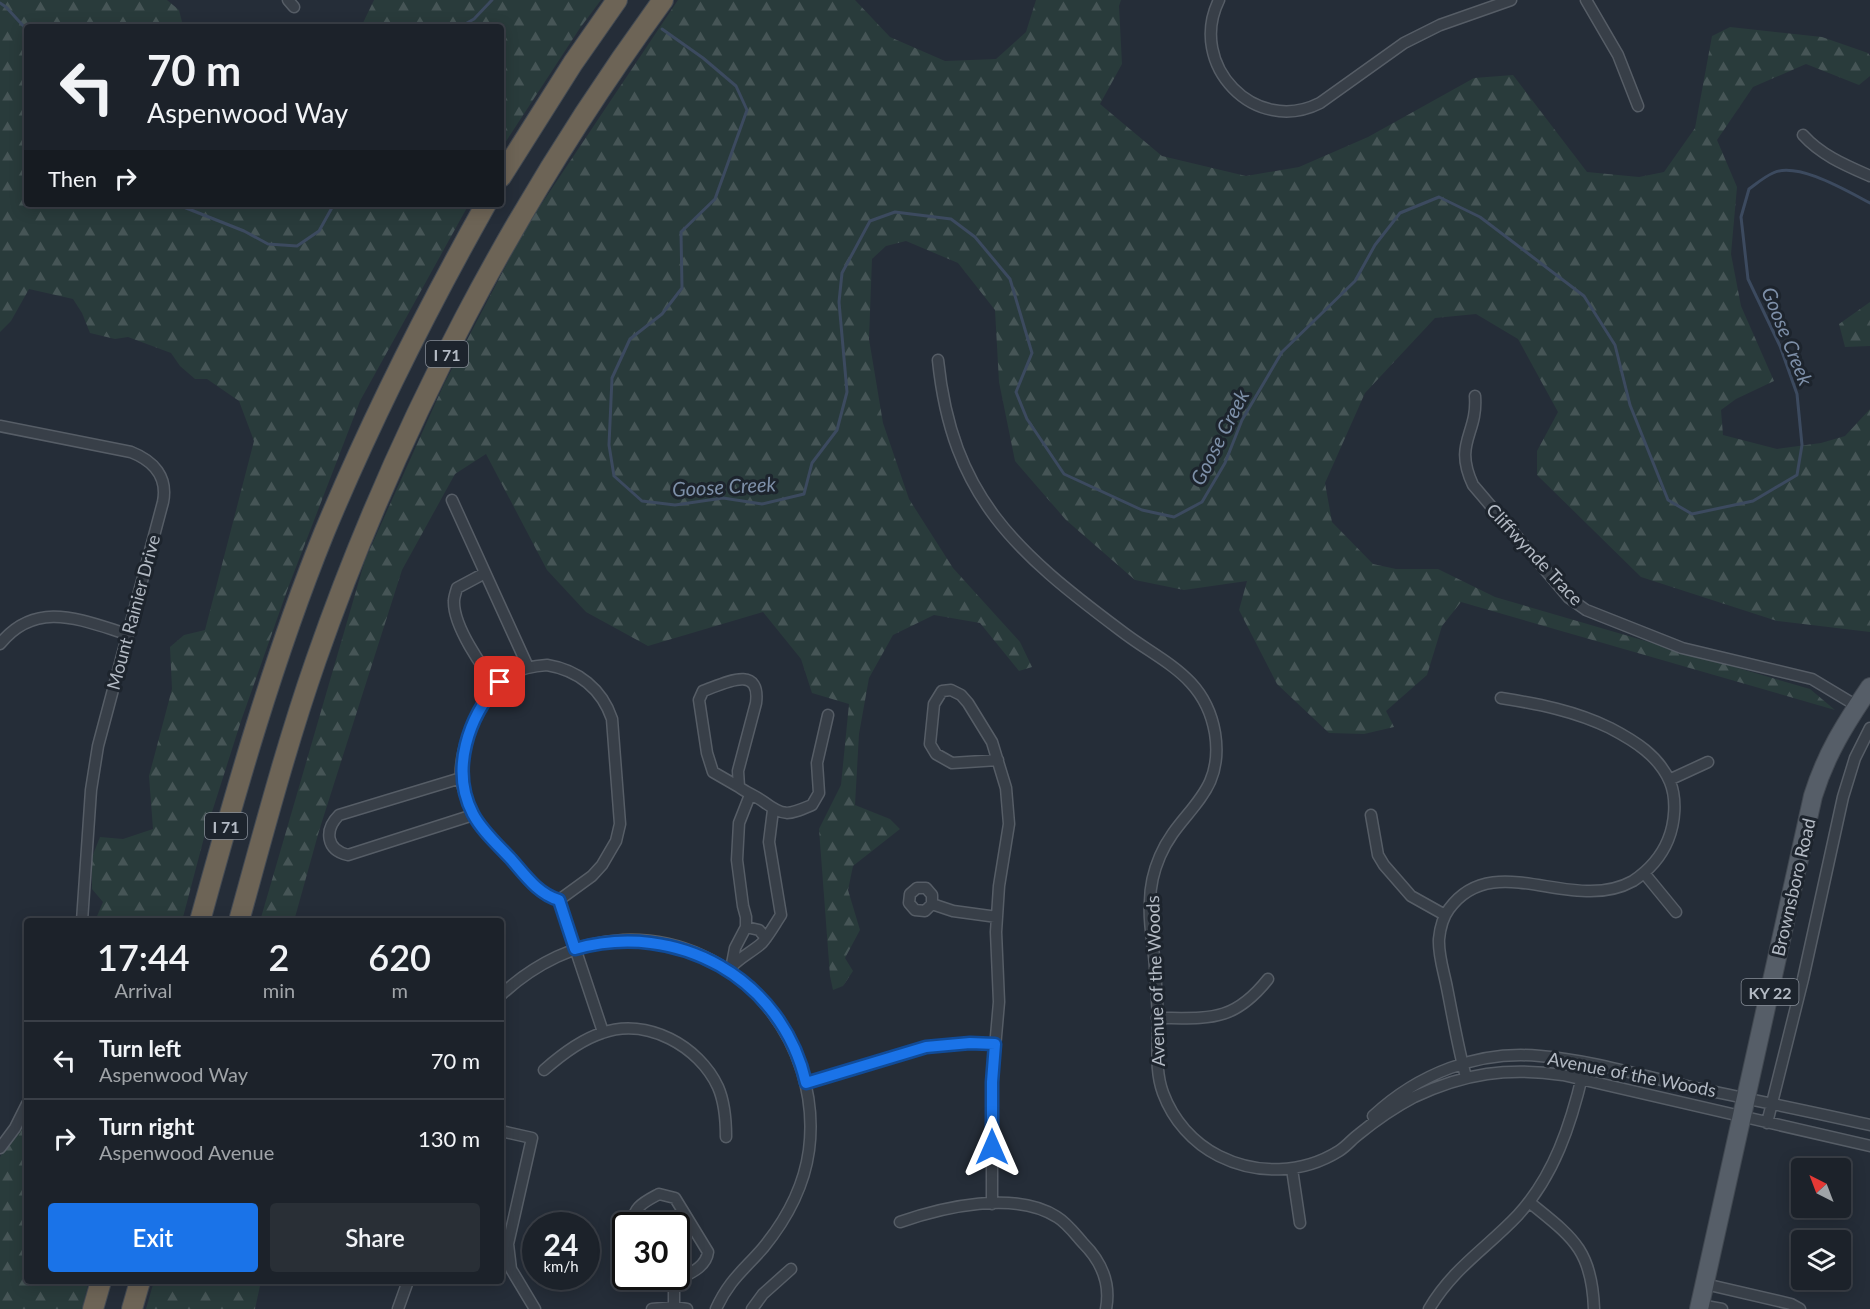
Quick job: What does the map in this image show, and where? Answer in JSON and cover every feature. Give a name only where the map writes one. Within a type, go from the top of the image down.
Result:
[{"type":"highway","points":[[504,172],[573,63],[617,0]]},
{"type":"highway","name":"I 71","points":[[240,918],[287,749],[316,660],[363,536],[412,426],[473,303],[526,209],[582,116],[663,0]]},
{"type":"highway","name":"I 71","points":[[201,918],[249,748],[284,641],[324,534],[393,378],[431,302],[484,207]]},
{"type":"highway","points":[[93,1309],[100,1284]]},
{"type":"highway","points":[[132,1309],[139,1284]]},
{"type":"main road","name":"Brownsboro Road","points":[[1700,1307],[1816,788],[1831,747],[1870,687]]},
{"type":"street","points":[[1219,0],[1212,18],[1210,35],[1212,52],[1220,73],[1233,89],[1255,104],[1279,111],[1306,109],[1327,98],[1404,43],[1440,25],[1511,0]]},
{"type":"street","points":[[1586,0],[1617,55],[1638,106]]},
{"type":"street","points":[[1803,135],[1829,157],[1870,176]]},
{"type":"street","name":"Avenue of the Woods","points":[[938,360],[946,412],[956,447],[992,515],[1041,567],[1123,633],[1186,676],[1200,694],[1210,715],[1216,743],[1212,776],[1202,800],[1171,837],[1160,856],[1150,901],[1155,966],[1157,1066],[1162,1090],[1173,1114],[1204,1148],[1234,1163],[1264,1169],[1302,1167],[1339,1151],[1360,1132],[1396,1107],[1414,1098],[1466,1077],[1511,1071],[1536,1071],[1582,1079],[1870,1146]]},
{"type":"street","name":"Cliffwynde Trace","points":[[1475,396],[1475,420],[1464,454],[1466,470],[1473,485],[1574,602],[1602,618],[1682,648],[1812,679],[1857,706]]},
{"type":"street","name":"Mount Rainier Drive","points":[[0,426],[143,456],[153,464],[164,483],[163,502],[98,746],[91,789],[82,918]]},
{"type":"street","points":[[452,500],[528,668]]},
{"type":"street","points":[[485,573],[457,588],[454,602],[458,621],[473,652],[486,673],[498,685]]},
{"type":"street","points":[[0,644],[12,631],[25,623],[48,616],[74,618],[127,634]]},
{"type":"street","points":[[547,665],[559,667],[590,684],[601,696],[612,719],[620,824],[616,842],[602,865],[592,876],[559,900],[550,898],[536,888],[473,815],[461,778],[466,743],[470,732],[477,716],[498,685],[510,675],[528,668],[547,665]]},
{"type":"street","points":[[739,787],[738,771],[757,692],[755,686],[747,679],[740,678],[703,691],[699,700],[712,772],[763,801],[773,810],[788,814],[812,806],[819,793],[817,763],[828,715]]},
{"type":"street","points":[[992,1204],[992,1082],[999,1002],[997,917],[999,886],[1009,824],[1006,788],[998,760],[992,742],[968,703],[961,695],[951,690],[942,691],[934,704],[930,744],[936,754],[952,763],[998,760]]},
{"type":"street","points":[[1466,1077],[1439,951],[1441,928],[1445,915],[1455,901],[1469,890],[1485,883],[1506,881],[1597,892],[1625,885],[1644,873],[1660,855],[1672,825],[1674,806],[1669,780],[1649,753],[1608,727],[1558,708],[1501,698]]},
{"type":"street","points":[[1767,1123],[1803,979],[1843,797],[1855,758],[1870,728]]},
{"type":"street","points":[[1669,780],[1708,762]]},
{"type":"street","points":[[461,778],[339,815],[328,833],[330,843],[334,849],[348,855],[473,815]]},
{"type":"street","points":[[730,967],[735,948],[746,927],[737,860],[739,823],[750,795]]},
{"type":"street","points":[[730,967],[747,956],[766,938],[781,915],[769,842],[773,810]]},
{"type":"street","points":[[1371,815],[1378,855],[1384,865],[1411,896],[1445,915]]},
{"type":"street","points":[[1644,873],[1676,912]]},
{"type":"street","points":[[559,900],[603,1032]]},
{"type":"street","points":[[932,904],[953,911],[997,917]]},
{"type":"street","points":[[746,927],[759,930],[766,938]]},
{"type":"street","points":[[504,994],[535,968],[575,949],[622,940],[657,943],[689,951],[730,967],[760,997],[778,1020],[802,1068],[806,1083],[810,1114],[807,1159],[799,1186],[779,1227],[761,1250],[736,1275],[717,1309]]},
{"type":"street","points":[[1157,1018],[1220,1016],[1240,1007],[1255,995],[1268,979]]},
{"type":"street","points":[[544,1070],[570,1049],[603,1032],[621,1029],[651,1032],[680,1044],[693,1053],[708,1070],[719,1089],[726,1121],[726,1137]]},
{"type":"street","points":[[806,1083],[926,1047],[970,1043],[995,1044]]},
{"type":"street","name":"Avenue of the Woods","points":[[1360,1132],[1367,1121],[1398,1095],[1416,1083],[1462,1063],[1506,1056],[1539,1055],[1870,1125]]},
{"type":"street","points":[[1429,1309],[1463,1264],[1505,1228],[1529,1202],[1561,1147],[1571,1121],[1586,1064]]},
{"type":"street","points":[[0,1149],[24,1110]]},
{"type":"street","points":[[1815,1134],[1820,1114]]},
{"type":"street","points":[[504,1132],[532,1138],[508,1244],[511,1269],[536,1309]]},
{"type":"street","points":[[1292,1169],[1300,1223]]},
{"type":"street","points":[[636,1212],[641,1204],[659,1194],[675,1198],[684,1212]]},
{"type":"street","points":[[1529,1202],[1566,1233],[1581,1252],[1590,1271],[1594,1309]]},
{"type":"street","points":[[900,1222],[958,1207],[992,1204],[1036,1207],[1062,1221],[1093,1252],[1103,1270],[1108,1291],[1106,1309]]},
{"type":"street","points":[[690,1223],[708,1252],[705,1262],[690,1271]]},
{"type":"street","points":[[752,1309],[763,1293],[791,1269]]},
{"type":"street","points":[[398,1309],[407,1284]]},
{"type":"street","points":[[1705,1284],[1791,1304],[1800,1309]]},
{"type":"street","points":[[674,1290],[674,1307]]},
{"type":"street","points":[[652,1309],[674,1307],[687,1309]]},
{"type":"street","points":[[1700,1307],[1722,1309]]},
{"type":"green space","points":[[0,0],[167,0],[179,10],[182,24],[24,24],[24,207],[467,207],[360,401],[288,588],[241,721],[205,834],[183,918],[96,918],[103,902],[92,889],[92,857],[100,837],[123,839],[153,829],[149,776],[172,689],[170,647],[184,635],[205,630],[254,441],[239,401],[207,379],[195,379],[180,366],[171,353],[128,337],[115,339],[90,333],[73,299],[29,289],[11,321],[0,332]]},
{"type":"green space","points":[[374,0],[601,0],[580,28],[504,144],[504,24],[362,24]]},
{"type":"green space","points":[[678,0],[855,0],[890,37],[945,61],[996,59],[1026,32],[1036,0],[1121,0],[1119,6],[1122,64],[1100,104],[1162,156],[1246,176],[1299,167],[1368,137],[1474,78],[1513,75],[1587,172],[1639,177],[1664,172],[1695,128],[1712,36],[1730,27],[1822,37],[1868,53],[1870,76],[1859,85],[1806,64],[1753,87],[1717,140],[1737,187],[1731,254],[1741,306],[1774,381],[1736,399],[1721,410],[1723,435],[1777,449],[1821,443],[1845,436],[1870,409],[1870,632],[1777,621],[1641,577],[1537,475],[1537,451],[1558,412],[1518,339],[1476,314],[1435,318],[1365,393],[1325,483],[1332,522],[1373,564],[1396,569],[1438,569],[1495,597],[1810,689],[1835,710],[1461,602],[1442,626],[1427,675],[1386,711],[1394,727],[1364,734],[1329,733],[1277,684],[1239,610],[1247,581],[1184,590],[1135,580],[1066,520],[1015,461],[999,382],[995,310],[958,263],[906,241],[886,246],[872,259],[869,339],[883,423],[909,499],[953,568],[1020,642],[1032,667],[1019,671],[980,623],[934,615],[893,635],[869,678],[859,734],[855,805],[890,819],[900,829],[853,866],[848,890],[860,930],[845,958],[853,971],[843,986],[833,990],[830,976],[819,829],[841,785],[849,704],[812,693],[801,659],[763,612],[648,646],[586,612],[547,570],[486,454],[455,474],[402,570],[319,831],[295,918],[261,918],[365,560],[444,384],[526,227]]},
{"type":"green space","points":[[1870,302],[1870,346],[1845,347],[1839,324]]},
{"type":"green space","points":[[24,1116],[24,1284],[88,1284],[82,1309],[0,1309],[0,1157]]},
{"type":"green space","points":[[153,1284],[260,1284],[255,1309],[146,1309]]},
{"type":"waterway","name":"Goose Creek","points":[[465,24],[474,19],[492,0]]},
{"type":"waterway","name":"Goose Creek","points":[[0,3],[24,27]]},
{"type":"waterway","name":"Goose Creek","points":[[662,29],[703,58],[736,86],[747,110],[715,199],[681,232],[682,288],[662,314],[630,339],[612,378],[609,445],[614,476],[642,501],[675,505],[723,498],[762,504],[804,494],[812,463],[837,430],[847,392],[839,302],[842,273],[870,221],[895,212],[951,219],[975,237],[1010,279],[1032,353],[1016,392],[1027,419],[1064,474],[1142,510],[1174,517],[1202,502],[1225,463],[1242,420],[1282,352],[1355,281],[1375,245],[1400,213],[1439,197],[1480,217],[1584,296],[1615,345],[1630,405],[1668,500],[1692,514],[1753,501],[1797,475],[1802,445],[1797,394],[1780,346],[1748,279],[1741,217],[1749,189],[1773,173],[1783,170],[1795,171],[1822,179],[1870,203]]},
{"type":"waterway","name":"Goose Creek","points":[[184,207],[244,231],[268,244],[297,246],[319,231],[332,207]]},
{"type":"route","points":[[500,682],[477,716],[466,743],[461,778],[464,790],[479,825],[536,888],[550,898],[559,900],[575,949],[622,940],[657,943],[689,951],[728,970],[760,997],[778,1020],[802,1068],[806,1083],[926,1047],[970,1043],[995,1044],[992,1082],[992,1147]]}]
